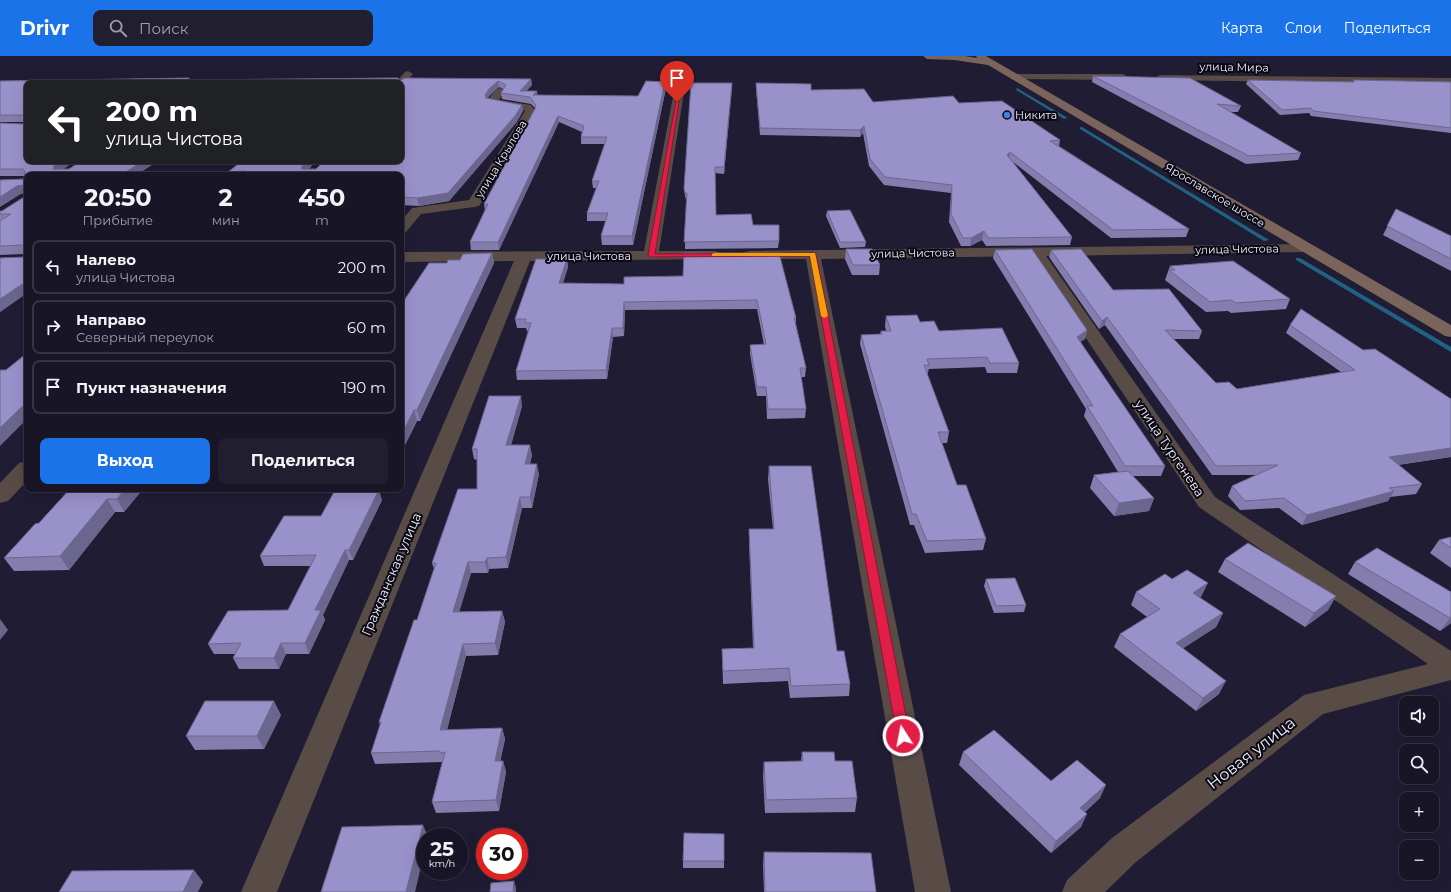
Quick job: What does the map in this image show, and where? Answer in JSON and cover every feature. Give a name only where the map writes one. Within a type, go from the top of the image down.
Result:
[{"type":"main road","points":[[927,56],[985,59]]},
{"type":"main road","name":"Ярославское шоссе","points":[[985,59],[1305,248],[1451,332]]},
{"type":"street","points":[[403,80],[408,74]]},
{"type":"street","points":[[1016,78],[1129,77]]},
{"type":"street","name":"улица Мира","points":[[1152,78],[1451,81]]},
{"type":"street","points":[[651,255],[680,86]]},
{"type":"street","name":"улица Крылова","points":[[404,226],[417,211],[474,203],[530,111],[527,107],[492,102],[500,91]]},
{"type":"street","name":"улица Чистова","points":[[404,257],[732,255],[1305,248]]},
{"type":"street","name":"улица Тургенева","points":[[1035,251],[1207,502],[1451,665]]},
{"type":"street","points":[[813,254],[932,892]]},
{"type":"street","name":"Гражданская улица","points":[[259,892],[524,256]]},
{"type":"street","points":[[0,496],[24,471]]},
{"type":"street","name":"Новая улица","points":[[1080,892],[1124,850],[1314,704],[1451,669]]},
{"type":"building","points":[[1093,76],[1190,78],[1241,106],[1217,104],[1301,153],[1249,156]]},
{"type":"building","points":[[189,78],[186,80],[63,80]]},
{"type":"building","points":[[398,78],[399,80],[186,80]]},
{"type":"building","points":[[405,78],[531,79],[520,91],[537,91],[533,95],[638,96],[646,81],[665,82],[632,236],[601,236],[608,213],[587,213],[599,181],[592,181],[607,137],[581,137],[584,126],[558,116],[498,242],[470,242],[488,204],[484,204],[536,107],[530,97],[501,93],[506,85],[498,81],[489,89],[485,95],[486,98],[522,105],[515,116],[448,193],[417,198],[404,197],[404,172],[228,172],[238,164],[304,164],[301,168],[316,169],[321,164],[404,164],[404,80],[401,80]]},
{"type":"building","points":[[1248,80],[1451,82],[1451,128],[1313,111],[1311,108],[1282,110]]},
{"type":"building","points":[[0,81],[24,81],[24,115],[0,115]]},
{"type":"building","points":[[691,83],[732,83],[724,167],[715,167],[716,215],[751,214],[753,225],[779,225],[779,241],[684,242],[687,193],[685,193],[684,188]]},
{"type":"building","points":[[756,83],[811,84],[811,90],[864,89],[873,102],[953,96],[959,103],[1002,101],[1060,140],[1050,141],[1189,229],[1113,230],[1010,152],[1007,155],[1072,237],[988,238],[984,231],[971,238],[963,238],[951,214],[952,185],[885,177],[870,159],[864,126],[860,130],[760,128]]},
{"type":"building","points":[[0,123],[24,124],[24,164],[57,164],[53,169],[69,169],[76,164],[138,164],[126,172],[25,172],[23,169],[0,169]]},
{"type":"building","points":[[24,179],[24,185],[17,186],[0,197],[0,180]]},
{"type":"building","points":[[24,197],[24,245],[0,246],[0,221],[11,214],[0,214],[0,211]]},
{"type":"building","points":[[1396,209],[1451,236],[1451,259],[1387,226]]},
{"type":"building","points":[[850,210],[866,242],[840,242],[827,211]]},
{"type":"building","points":[[846,249],[872,249],[880,265],[853,265]]},
{"type":"building","points":[[1032,249],[1087,330],[1077,337],[1165,466],[1125,466],[1087,406],[1093,406],[995,250]]},
{"type":"building","points":[[1081,249],[1113,290],[1169,289],[1202,331],[1165,330],[1216,383],[1229,382],[1237,389],[1355,370],[1290,325],[1301,309],[1363,350],[1375,349],[1451,399],[1451,448],[1389,457],[1422,484],[1389,488],[1394,491],[1307,515],[1284,498],[1245,501],[1232,486],[1278,465],[1216,466],[1107,317],[1102,321],[1051,250]]},
{"type":"building","points":[[492,253],[417,410],[414,410],[404,430],[404,300],[429,263],[447,263],[448,260],[460,260],[463,254]]},
{"type":"building","points":[[684,253],[779,253],[796,318],[794,318],[806,368],[800,368],[806,409],[768,409],[766,387],[757,387],[750,345],[766,344],[757,300],[624,302],[623,328],[612,328],[606,370],[516,371],[531,323],[525,323],[526,319],[515,319],[536,259],[567,259],[559,283],[624,284],[624,277],[683,276]]},
{"type":"building","points":[[24,257],[24,283],[0,299],[0,258]]},
{"type":"building","points":[[1233,261],[1290,299],[1235,303],[1232,300],[1210,302],[1169,270],[1175,270],[1170,266]]},
{"type":"building","points":[[917,315],[920,322],[934,321],[939,331],[1002,328],[1019,363],[990,363],[987,357],[927,359],[929,365],[924,365],[949,432],[938,432],[957,485],[966,485],[986,539],[927,541],[916,514],[912,514],[861,335],[882,334],[881,331],[891,331],[886,316]]},
{"type":"building","points":[[24,355],[24,405],[0,428],[0,370],[6,370]]},
{"type":"building","points":[[489,396],[521,396],[506,445],[530,445],[525,464],[537,464],[530,497],[520,497],[506,557],[487,558],[485,562],[468,562],[453,612],[502,611],[495,643],[463,644],[440,730],[502,728],[495,761],[503,761],[496,800],[432,802],[445,752],[371,753],[381,722],[379,722],[414,620],[417,620],[436,563],[432,563],[458,489],[477,489],[477,449],[472,449]]},
{"type":"building","points":[[769,466],[811,466],[837,651],[844,651],[850,684],[791,686],[789,668],[723,671],[722,649],[754,648],[749,529],[774,529]]},
{"type":"building","points":[[1128,471],[1154,498],[1119,503],[1094,475]]},
{"type":"building","points":[[67,492],[123,492],[117,499],[107,499],[60,556],[4,558],[35,524],[39,523]]},
{"type":"building","points":[[334,492],[378,492],[349,550],[345,550],[315,610],[321,610],[305,643],[281,643],[274,658],[233,658],[241,643],[208,644],[228,611],[288,610],[316,555],[260,556],[284,516],[321,516]]},
{"type":"building","points":[[1451,537],[1451,548],[1439,540]]},
{"type":"building","points":[[1248,543],[1336,596],[1314,613],[1225,559]]},
{"type":"building","points":[[1377,548],[1451,592],[1451,618],[1355,562]]},
{"type":"building","points":[[1187,570],[1208,583],[1193,593],[1223,613],[1176,643],[1226,681],[1203,698],[1120,634],[1160,609],[1136,592],[1165,574],[1172,579]]},
{"type":"building","points":[[1015,578],[1026,605],[996,606],[986,579]]},
{"type":"building","points":[[205,701],[274,701],[257,736],[186,736]]},
{"type":"building","points":[[994,730],[1051,781],[1077,760],[1106,785],[1080,808],[1087,814],[1056,841],[963,752]]},
{"type":"building","points":[[802,752],[834,752],[835,761],[852,761],[857,798],[766,800],[764,762],[803,761]]},
{"type":"building","points":[[423,825],[422,828],[416,828],[416,853],[406,892],[321,892],[342,827]]},
{"type":"building","points":[[684,833],[724,834],[724,861],[683,861]]},
{"type":"building","points":[[764,852],[871,853],[876,892],[765,892]]},
{"type":"building","points":[[194,870],[183,892],[59,892],[72,871]]},
{"type":"building","points":[[514,881],[513,892],[490,892],[491,883]]},
{"type":"waterway","points":[[1017,89],[1065,118]]},
{"type":"waterway","points":[[1081,128],[1266,240]]},
{"type":"waterway","points":[[1298,259],[1451,350]]},
{"type":"slow traffic","points":[[714,255],[813,254],[824,316]]},
{"type":"place","name":"Никита","points":[[1007,115]]},
{"type":"route","points":[[677,102],[651,255],[813,254],[903,736]]}]
